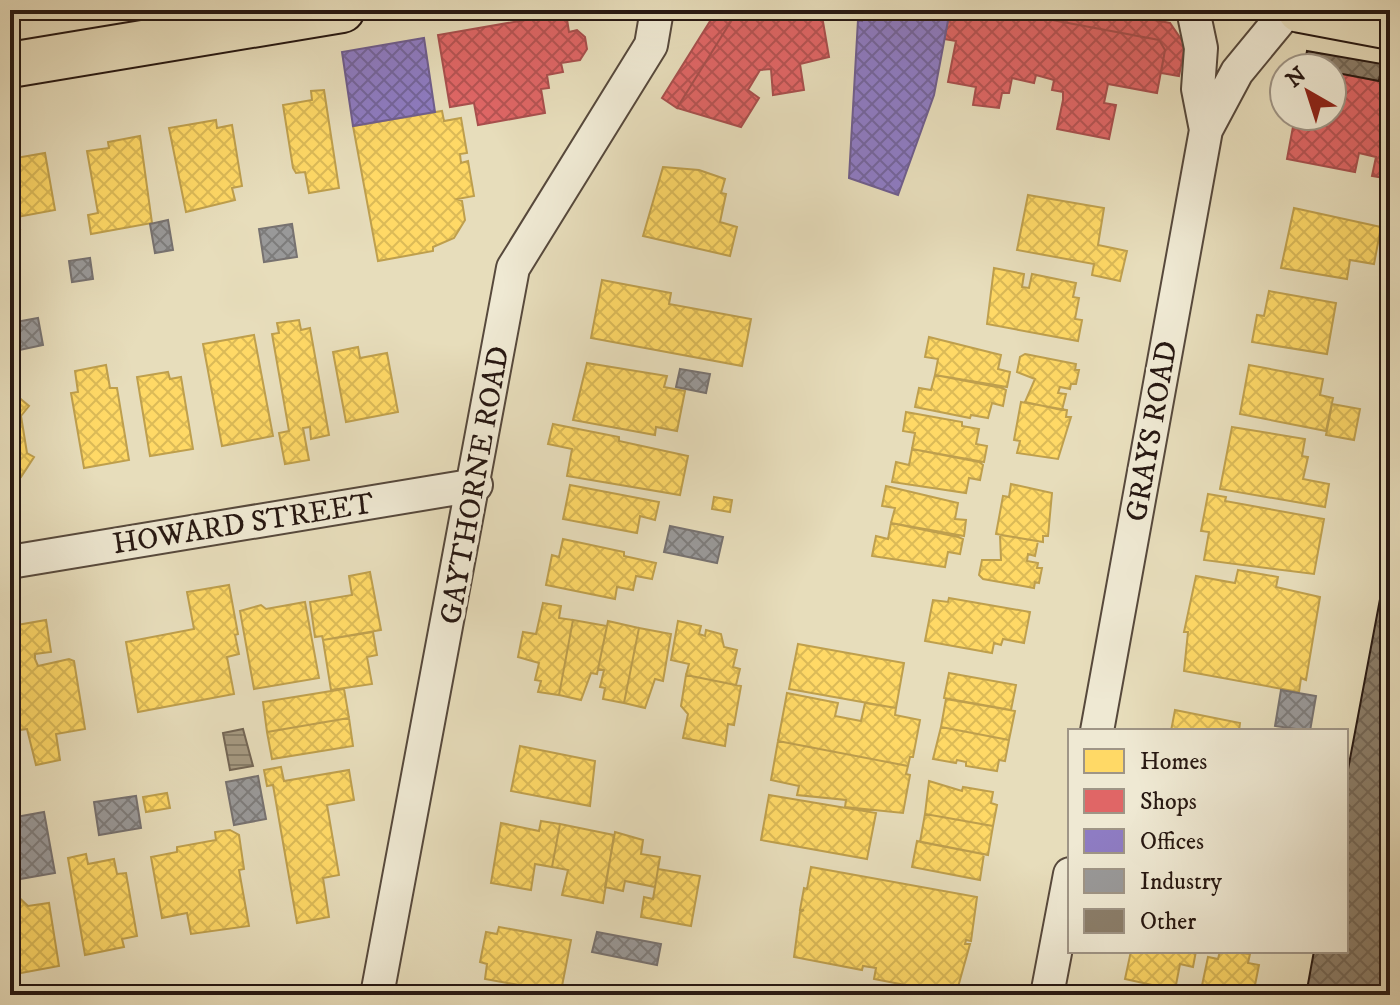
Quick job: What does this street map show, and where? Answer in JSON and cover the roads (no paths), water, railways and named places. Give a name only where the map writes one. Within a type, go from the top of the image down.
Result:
[{"type":"main road","points":[[10,65],[342,10]]},
{"type":"main road","points":[[1300,10],[1390,27]]},
{"type":"street","name":"GAYTHORNE ROAD","points":[[376,995],[476,485],[513,268],[651,45],[657,10]]},
{"type":"street","name":"GRAYS ROAD","points":[[1193,10],[1201,48],[1198,89],[1206,130]]},
{"type":"street","name":"GRAYS ROAD","points":[[1097,729],[1206,130],[1237,72],[1288,10]]},
{"type":"street","name":"HOWARD STREET","points":[[10,562],[476,485]]},
{"type":"street","points":[[1047,995],[1068,885]]}]
